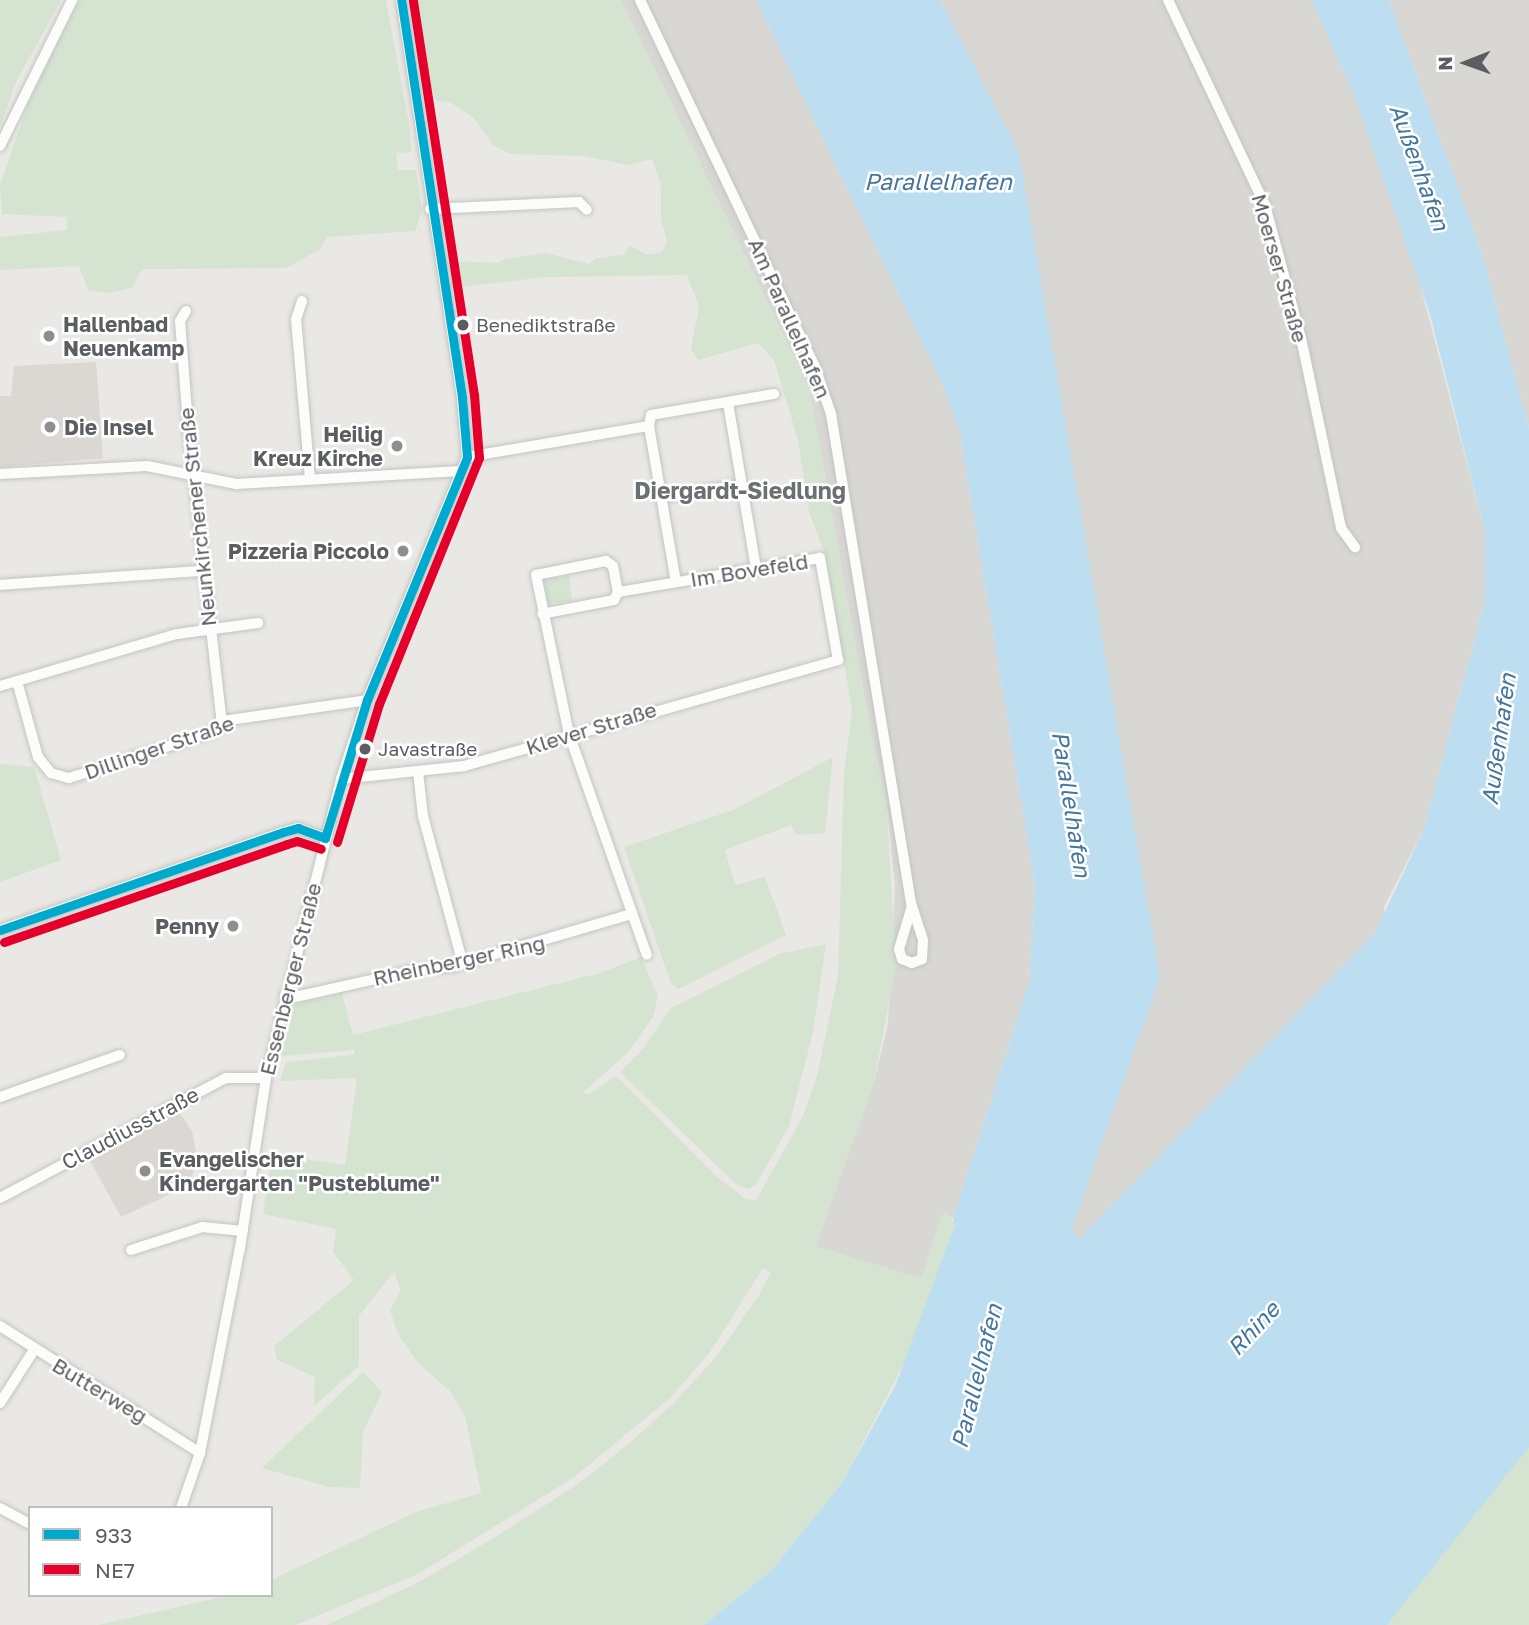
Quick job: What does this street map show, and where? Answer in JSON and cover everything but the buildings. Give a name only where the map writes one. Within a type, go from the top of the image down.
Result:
[{"type":"street","points":[[0,146],[72,0]]},
{"type":"street","name":"Essenberger Straße","points":[[182,1506],[200,1453],[243,1231],[266,1078],[341,779],[367,700],[467,457],[462,397],[430,209],[401,0]]},
{"type":"street","name":"Am Parallelhafen","points":[[640,0],[825,393],[912,906],[923,954],[912,963],[902,959],[899,949],[912,906]]},
{"type":"street","name":"Moerser Straße","points":[[1168,0],[1265,205],[1301,338],[1341,528],[1355,547]]},
{"type":"street","points":[[430,209],[579,202],[587,209]]},
{"type":"street","points":[[302,302],[296,319],[310,479]]},
{"type":"street","name":"Neunkirchener Straße","points":[[186,312],[180,321],[192,475],[208,630],[222,724]]},
{"type":"street","points":[[676,582],[649,426],[651,415],[774,394]]},
{"type":"street","points":[[728,402],[756,568]]},
{"type":"street","points":[[467,457],[649,426]]},
{"type":"street","points":[[0,474],[147,466],[236,484],[461,471]]},
{"type":"street","points":[[662,498],[742,485]]},
{"type":"street","name":"Im Bovefeld","points":[[541,614],[614,600],[618,592],[820,558],[838,660]]},
{"type":"street","points":[[618,592],[613,566],[606,561],[539,573],[535,580],[569,734],[647,955]]},
{"type":"street","points":[[0,585],[202,571]]},
{"type":"street","points":[[0,686],[177,634],[258,623]]},
{"type":"street","name":"Klever Straße","points":[[341,779],[464,766],[569,734],[838,660]]},
{"type":"street","name":"Dillinger Straße","points":[[18,681],[38,757],[59,777],[124,763],[212,732],[222,724],[367,700]]},
{"type":"street","points":[[418,772],[423,816],[463,964]]},
{"type":"street","points":[[0,930],[283,832],[299,828],[325,838]]},
{"type":"street","name":"Rheinberger Ring","points":[[285,995],[295,997],[463,964],[632,914]]},
{"type":"street","points":[[0,1097],[120,1055]]},
{"type":"street","name":"Claudiusstraße","points":[[0,1198],[226,1078],[266,1078]]},
{"type":"street","points":[[131,1251],[202,1227],[243,1231]]},
{"type":"street","name":"Butterweg","points":[[0,1326],[200,1453]]},
{"type":"street","points":[[0,1403],[34,1350]]},
{"type":"street","points":[[0,1508],[28,1523]]},
{"type":"shaded area","points":[[621,0],[756,0],[944,388],[960,433],[1035,885],[1029,983],[953,1218],[942,1215],[922,1279],[815,1246],[874,1082],[888,1024],[895,887],[886,797],[871,733],[809,388]]},
{"type":"shaded area","points":[[940,0],[1311,0],[1354,94],[1417,273],[1485,532],[1485,600],[1424,829],[1384,907],[1385,916],[1375,933],[1081,1237],[1075,1237],[1072,1228],[1019,153]]},
{"type":"shaded area","points":[[1389,0],[1529,0],[1529,428],[1481,251]]},
{"type":"shaded area","name":"Die Insel","points":[[96,362],[103,458],[0,467],[0,396],[11,396],[14,366]]},
{"type":"shaded area","name":"Evangelischer Kindergarten \"Pusteblume\"","points":[[174,1104],[192,1131],[197,1157],[190,1185],[121,1217],[85,1152]]},
{"type":"green space","points":[[0,0],[61,0],[16,82],[0,127]]},
{"type":"green space","points":[[80,0],[386,0],[410,130],[411,152],[396,153],[398,170],[416,170],[422,211],[415,231],[327,237],[320,249],[287,268],[142,269],[132,288],[107,293],[88,290],[79,266],[0,270],[0,237],[67,230],[67,217],[2,214],[0,185],[36,82]]},
{"type":"green space","points":[[410,0],[621,0],[809,388],[871,733],[886,797],[896,964],[874,1082],[816,1246],[922,1279],[942,1215],[946,1212],[955,1224],[917,1338],[842,1483],[772,1570],[704,1625],[327,1625],[419,1582],[494,1538],[578,1484],[627,1445],[674,1403],[716,1357],[758,1297],[771,1272],[763,1268],[710,1352],[670,1398],[573,1478],[416,1575],[295,1625],[98,1625],[222,1597],[273,1597],[273,1579],[416,1512],[481,1493],[465,1416],[450,1391],[418,1363],[398,1334],[390,1310],[401,1291],[394,1272],[359,1316],[359,1366],[314,1406],[315,1377],[277,1360],[274,1346],[354,1280],[333,1252],[336,1229],[263,1214],[272,1154],[345,1165],[357,1078],[280,1081],[286,1062],[354,1055],[354,1050],[282,1056],[294,1005],[342,993],[353,1035],[600,973],[641,957],[658,996],[653,1017],[629,1051],[583,1093],[589,1094],[616,1076],[719,1179],[746,1199],[756,1200],[803,1116],[817,1076],[838,976],[844,773],[852,710],[826,557],[809,512],[798,440],[774,360],[758,343],[698,360],[691,349],[699,307],[687,275],[546,277],[451,288],[449,261],[499,263],[504,259],[546,253],[589,264],[597,258],[624,255],[629,245],[647,255],[662,252],[667,241],[661,221],[661,186],[652,159],[627,165],[584,156],[510,154],[493,145],[474,118],[450,102],[437,101],[422,68]]},
{"type":"green space","points":[[569,576],[572,601],[547,604],[544,579]]},
{"type":"green space","points":[[833,757],[825,833],[797,835],[791,825],[725,850],[735,885],[765,877],[786,935],[679,989],[671,984],[624,847],[733,810]]},
{"type":"green space","points":[[0,764],[34,767],[61,860],[0,882]]},
{"type":"green space","points":[[826,944],[813,1032],[789,1126],[756,1185],[748,1189],[737,1185],[620,1072],[643,1049],[671,1008],[779,954]]},
{"type":"green space","points":[[363,1372],[382,1392],[363,1432],[360,1488],[329,1487],[262,1468]]},
{"type":"green space","points":[[1529,1431],[1529,1625],[1369,1625]]},
{"type":"water","points":[[756,0],[940,0],[1019,153],[1160,977],[1072,1228],[1075,1237],[1081,1237],[1375,933],[1424,829],[1485,600],[1485,532],[1430,314],[1354,94],[1311,0],[1389,0],[1481,251],[1529,428],[1529,1447],[1387,1625],[704,1625],[772,1570],[842,1483],[896,1384],[955,1225],[953,1218],[1029,983],[1035,885],[960,433],[944,388]]},
{"type":"transit line","name":"933","points":[[325,838],[367,700],[467,457],[462,397],[401,0]]},
{"type":"transit line","name":"NE7","points":[[337,842],[379,704],[479,458],[474,395],[413,0]]},
{"type":"transit line","name":"933","points":[[0,930],[283,832],[298,828],[325,838]]},
{"type":"transit line","name":"NE7","points":[[4,942],[297,841],[321,849]]},
{"type":"place","name":"Benediktstraße","points":[[463,325]]},
{"type":"place","name":"Hallenbad Neuenkamp","points":[[49,336]]},
{"type":"place","name":"Die Insel","points":[[50,427]]},
{"type":"place","name":"Heilig Kreuz Kirche","points":[[397,446]]},
{"type":"place","name":"Pizzeria Piccolo","points":[[403,551]]},
{"type":"place","name":"Javastraße","points":[[365,749]]},
{"type":"place","name":"Penny","points":[[233,926]]},
{"type":"place","name":"Evangelischer Kindergarten \"Pusteblume\"","points":[[145,1171]]},
{"type":"district","name":"Diergardt-Siedlung","points":[[740,490]]},
{"type":"water label","name":"Außenhafen","points":[[1420,167]]},
{"type":"water label","name":"Parallelhafen","points":[[938,181]]},
{"type":"water label","name":"Außenhafen","points":[[1498,739]]},
{"type":"water label","name":"Parallelhafen","points":[[1072,804]]},
{"type":"water label","name":"Rhine","points":[[1253,1328]]},
{"type":"water label","name":"Parallelhafen","points":[[976,1376]]}]
